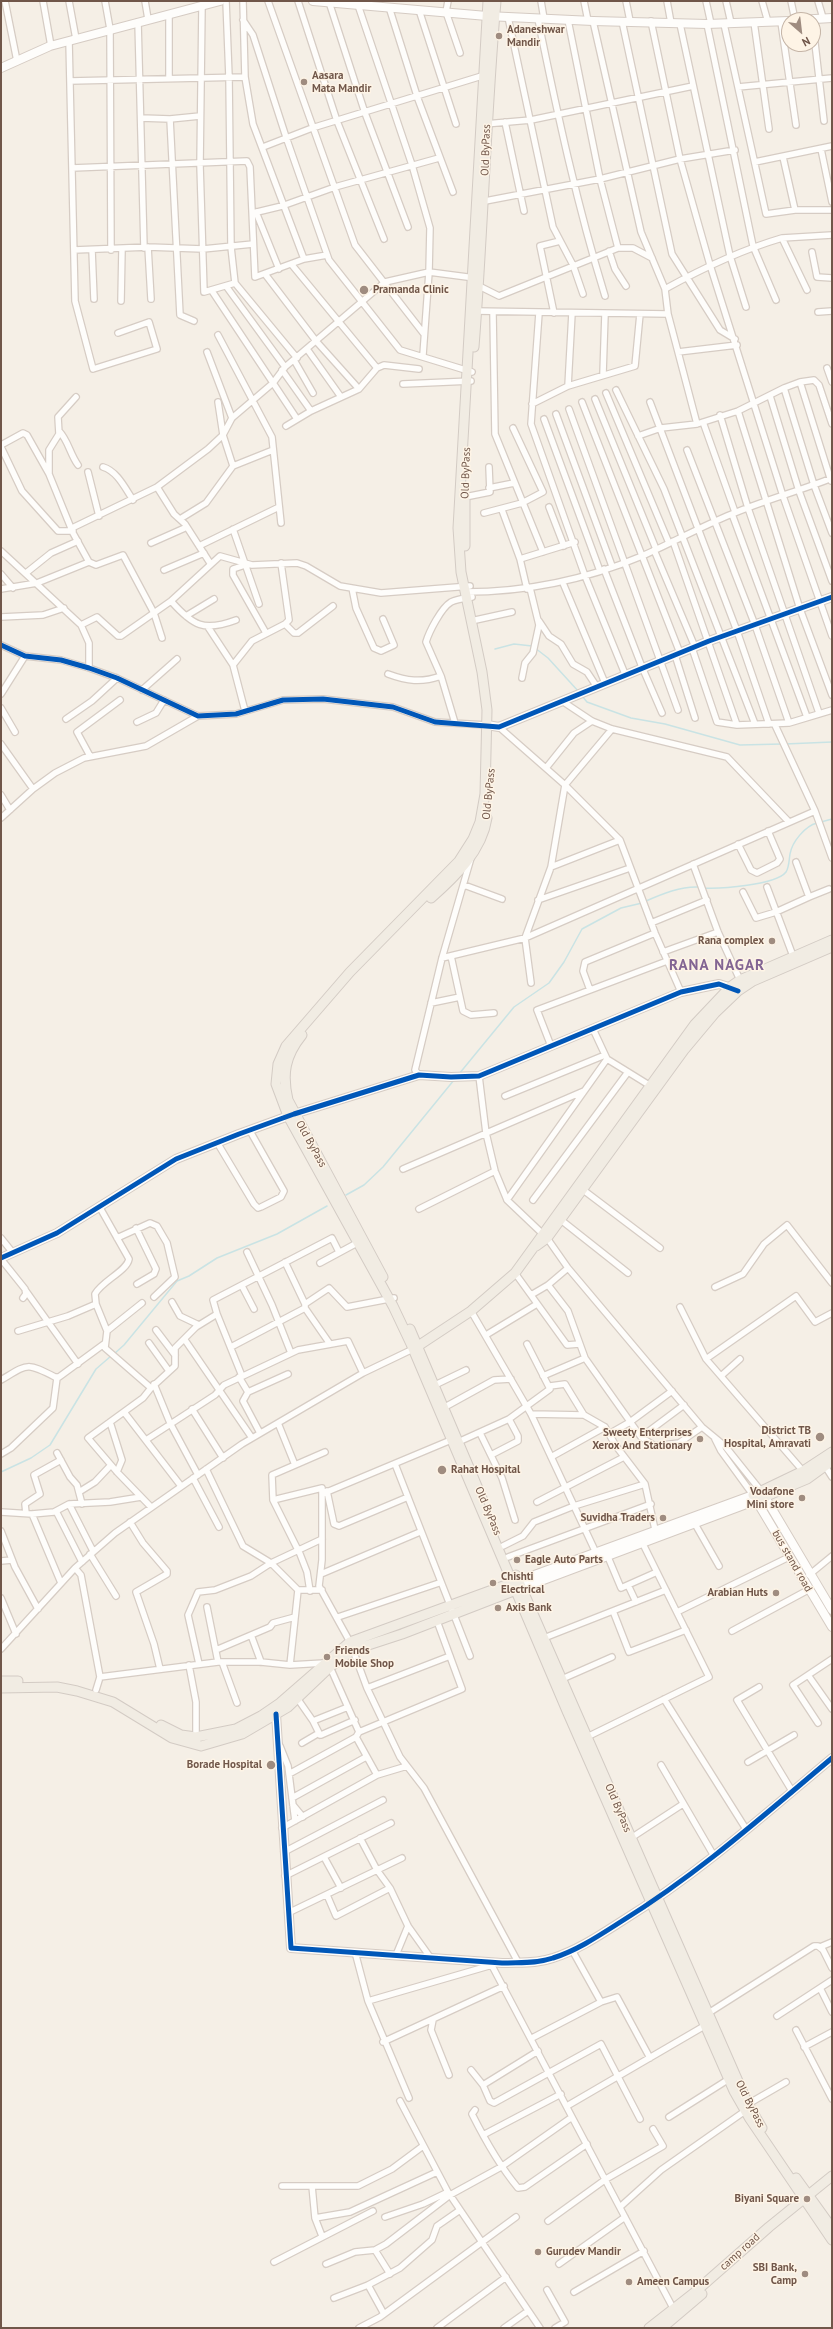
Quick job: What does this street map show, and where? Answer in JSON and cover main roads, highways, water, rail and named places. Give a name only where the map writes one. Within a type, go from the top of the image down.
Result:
[{"type":"main road","name":"Old ByPass","points":[[488,1],[491,16]]},
{"type":"main road","name":"Old ByPass","points":[[496,1],[491,16],[476,281],[458,528],[468,592],[491,696],[493,727],[492,781],[486,822],[479,843],[470,850],[450,880],[352,978],[300,1038],[286,1060],[284,1071],[285,1087],[291,1115],[391,1298],[435,1385],[445,1408],[454,1442],[508,1557],[517,1585],[544,1638],[587,1737],[621,1822],[631,1838],[654,1901],[747,2108],[807,2199],[832,2228]]},
{"type":"main road","name":"Old ByPass","points":[[468,592],[466,561],[465,462],[469,377]]},
{"type":"main road","points":[[654,1901],[621,1822],[454,1442],[416,1347],[471,1310],[515,1273],[535,1247],[561,1220],[684,1050],[740,980],[793,956],[832,946]]},
{"type":"main road","points":[[545,1236],[650,1085],[695,1024],[734,989],[832,946]]},
{"type":"main road","points":[[291,1115],[357,1243],[391,1298]]},
{"type":"main road","points":[[829,1463],[807,1479],[759,1496],[803,1471],[832,1452]]},
{"type":"main road","points":[[1,1688],[50,1687],[77,1691],[113,1702],[172,1738],[196,1741],[221,1734],[250,1723],[280,1703],[352,1646],[517,1585]]},
{"type":"main road","points":[[352,1646],[437,1621],[450,1611]]},
{"type":"main road","points":[[1,1681],[59,1682],[96,1690],[108,1695],[176,1733],[196,1741],[202,1746],[242,1734],[288,1707],[327,1665]]},
{"type":"main road","points":[[707,2020],[728,2078],[747,2108]]},
{"type":"main road","name":"camp road","points":[[662,2328],[832,2176]]},
{"type":"main road","name":"camp road","points":[[649,2328],[695,2292],[807,2199],[832,2182]]},
{"type":"main road","points":[[807,2199],[832,2240]]},
{"type":"waterway","points":[[495,649],[514,644],[532,646]]},
{"type":"waterway","points":[[535,648],[548,658],[579,692]]},
{"type":"waterway","points":[[582,696],[587,702],[631,718],[665,724],[740,745],[782,744]]},
{"type":"waterway","points":[[785,744],[832,742]]},
{"type":"waterway","points":[[821,822],[832,819]]},
{"type":"waterway","points":[[703,888],[722,888],[760,883],[780,876],[787,870],[791,849],[796,840],[808,827],[817,823]]},
{"type":"waterway","points":[[646,901],[679,889],[699,887]]},
{"type":"waterway","points":[[459,1074],[514,1007],[549,983],[564,962],[582,929],[621,908],[642,903]]},
{"type":"waterway","points":[[346,1195],[364,1185],[383,1167],[454,1080]]},
{"type":"waterway","points":[[114,1354],[124,1345],[177,1281],[189,1276],[217,1258],[277,1234],[327,1206]]},
{"type":"waterway","points":[[1,1472],[31,1458],[50,1445],[96,1369],[111,1356]]},
{"type":"place","name":"Adaneshwar Mandir","points":[[499,36]]},
{"type":"place","name":"Aasara Mata Mandir","points":[[304,82]]},
{"type":"place","name":"Pramanda Clinic","points":[[364,290]]},
{"type":"place","name":"Rana complex","points":[[772,941]]},
{"type":"place","name":"District TB Hospital, Amravati","points":[[820,1437]]},
{"type":"place","name":"Sweety Enterprises Xerox And Stationary","points":[[700,1439]]},
{"type":"place","name":"Rahat Hospital","points":[[442,1470]]},
{"type":"place","name":"Vodafone Mini store","points":[[802,1498]]},
{"type":"place","name":"Suvidha Traders","points":[[663,1518]]},
{"type":"place","name":"Eagle Auto Parts","points":[[517,1560]]},
{"type":"place","name":"Chishti Electrical","points":[[493,1583]]},
{"type":"place","name":"Arabian Huts","points":[[776,1593]]},
{"type":"place","name":"Axis Bank","points":[[498,1608]]},
{"type":"place","name":"Friends Mobile Shop","points":[[327,1657]]},
{"type":"place","name":"Borade Hospital","points":[[271,1765]]},
{"type":"place","name":"Biyani Square","points":[[807,2199]]},
{"type":"place","name":"Gurudev Mandir","points":[[538,2252]]},
{"type":"place","name":"SBI Bank, Camp","points":[[805,2274]]},
{"type":"place","name":"Ameen Campus","points":[[629,2282]]},
{"type":"district","name":"RANA NAGAR","points":[[717,966]]}]
